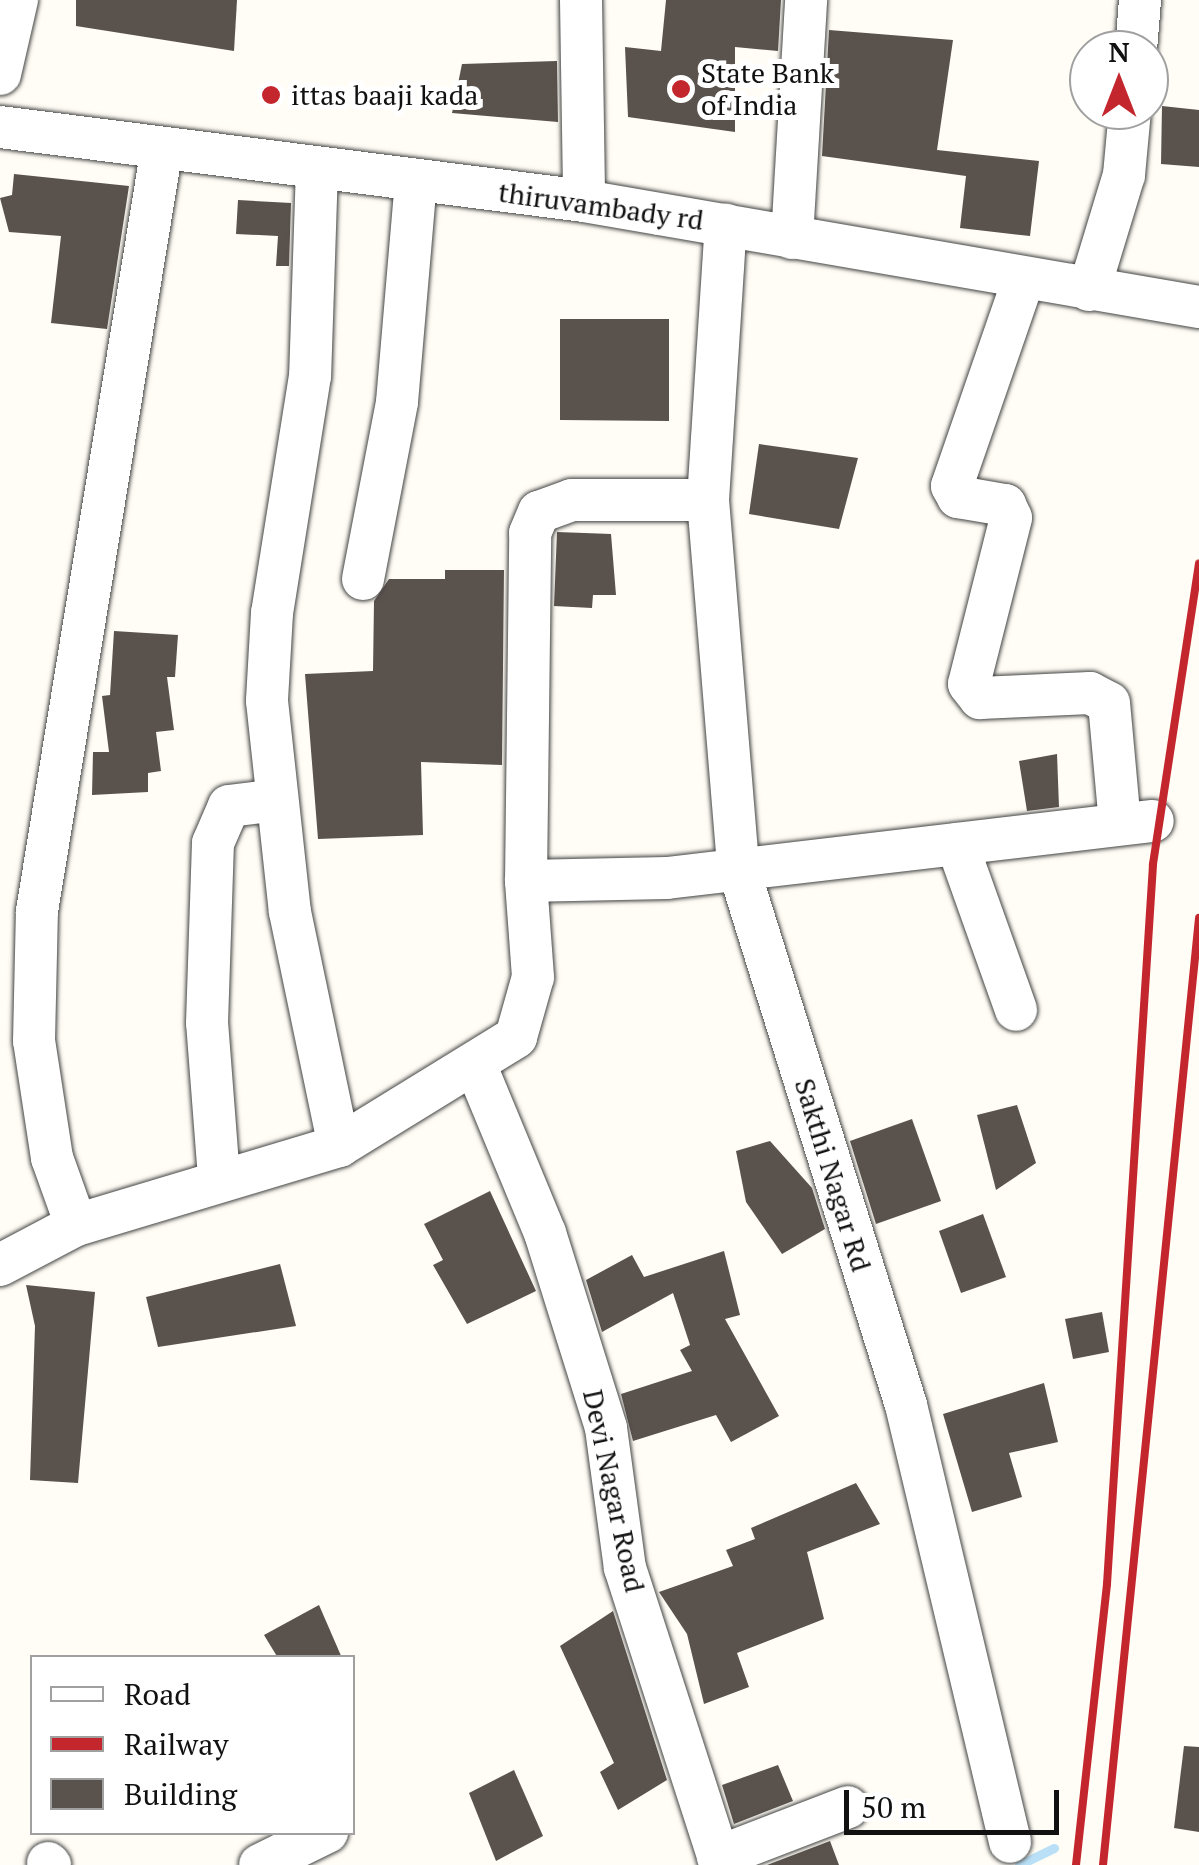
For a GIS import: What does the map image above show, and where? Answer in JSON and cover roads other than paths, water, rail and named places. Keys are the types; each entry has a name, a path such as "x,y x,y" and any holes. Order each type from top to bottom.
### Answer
{"street":[{"path":"0,74 17,0"},
{"path":"581,0 584,201"},
{"path":"792,238 806,0"},
{"path":"1138,30 1140,0"},
{"name":"thiruvambady rd","path":"0,127 584,201 1199,307"},
{"path":"1089,290 1124,175 1128,130"},
{"path":"76,1226 52,1158 34,1040 37,911 162,148"},
{"path":"317,168 310,376 272,613 277,800 290,912 339,1146"},
{"path":"362,579 396,402 416,180"},
{"name":"Sakthi Nagar Rd","path":"726,225 708,500 738,867 906,1404 1010,1842"},
{"path":"526,880 738,867 1136,822 1109,703 1090,693 980,698 969,684 1011,518 1005,505 958,497 952,486 1024,278"},
{"path":"0,1266 76,1226 219,1178 339,1146 516,1037 526,1018 530,533 539,512 572,500 708,500"},
{"path":"219,1178 206,1024 213,843 229,806 277,800"},
{"path":"958,844 1016,1010"},
{"name":"Devi Nagar Road","path":"475,1064 545,1233 606,1428 625,1568 719,1861"},
{"path":"719,1861 848,1807"},
{"path":"260,1865 321,1835"}],"waterway":[{"path":"1019,1865 1054,1848"}],"railway":[{"path":"1076,1865 1107,1584 1153,864 1199,564"},
{"path":"1103,1865 1199,918"}],"place":[{"name":"State Bank of India","path":"681,89"},
{"name":"ittas baaji kada","path":"271,95"}]}
